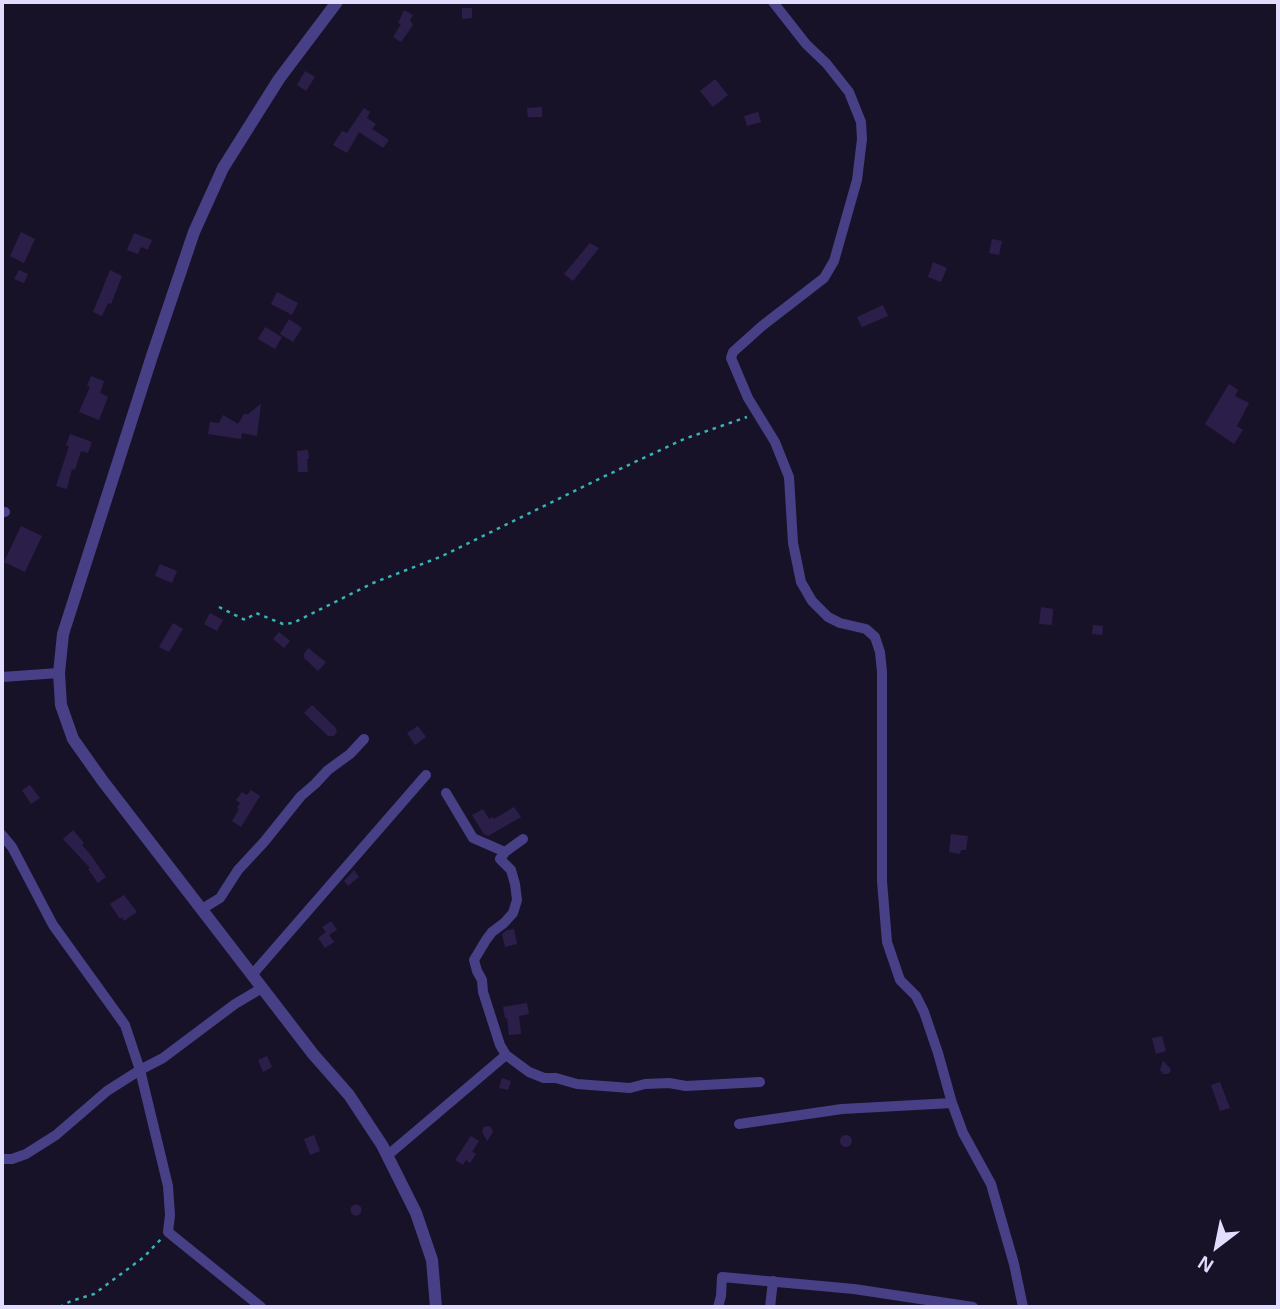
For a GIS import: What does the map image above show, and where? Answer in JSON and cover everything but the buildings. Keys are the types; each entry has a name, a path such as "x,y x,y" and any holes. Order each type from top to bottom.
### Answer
{"street":[{"path":"337,2 279,79 223,168 194,232 63,634 59,673 61,705 73,739 102,780 313,1054 349,1095 387,1155 416,1213 432,1260 436,1307"},
{"path":"773,2 849,92 861,122 862,139 857,180 834,261 824,278 762,326 732,354 732,361 757,414 775,442 789,477 793,543 801,582 812,601 828,617 840,623 866,629 876,637 882,672 881,881 887,942 900,980 916,996 924,1012 951,1103 991,1184 1024,1307"},
{"path":"2,677 59,673"},
{"path":"202,909 220,898 238,870 301,796 365,739"},
{"path":"252,975 426,775"},
{"path":"446,793 473,838 505,852"},
{"path":"2,835 12,847 53,925 125,1025 140,1070 168,1186 168,1232 261,1307"},
{"path":"523,839 500,859 511,870 515,884 517,900 513,913 486,940 474,960 500,1045 506,1055 528,1072 577,1084 630,1088 645,1084 668,1083 686,1086 760,1082"},
{"path":"2,1159 26,1154 56,1135 107,1091 163,1058 235,1004 262,988"},
{"path":"387,1155 506,1055"},
{"path":"739,1124 842,1109 951,1103"},
{"path":"718,1307 722,1296 722,1277 878,1292 973,1307"},
{"path":"771,1307 774,1281"}],"path":[{"path":"219,607 245,620 256,613 283,624 293,623 373,583 440,557 684,439 757,414"},
{"path":"60,1307 94,1294 144,1257 168,1232"}]}
